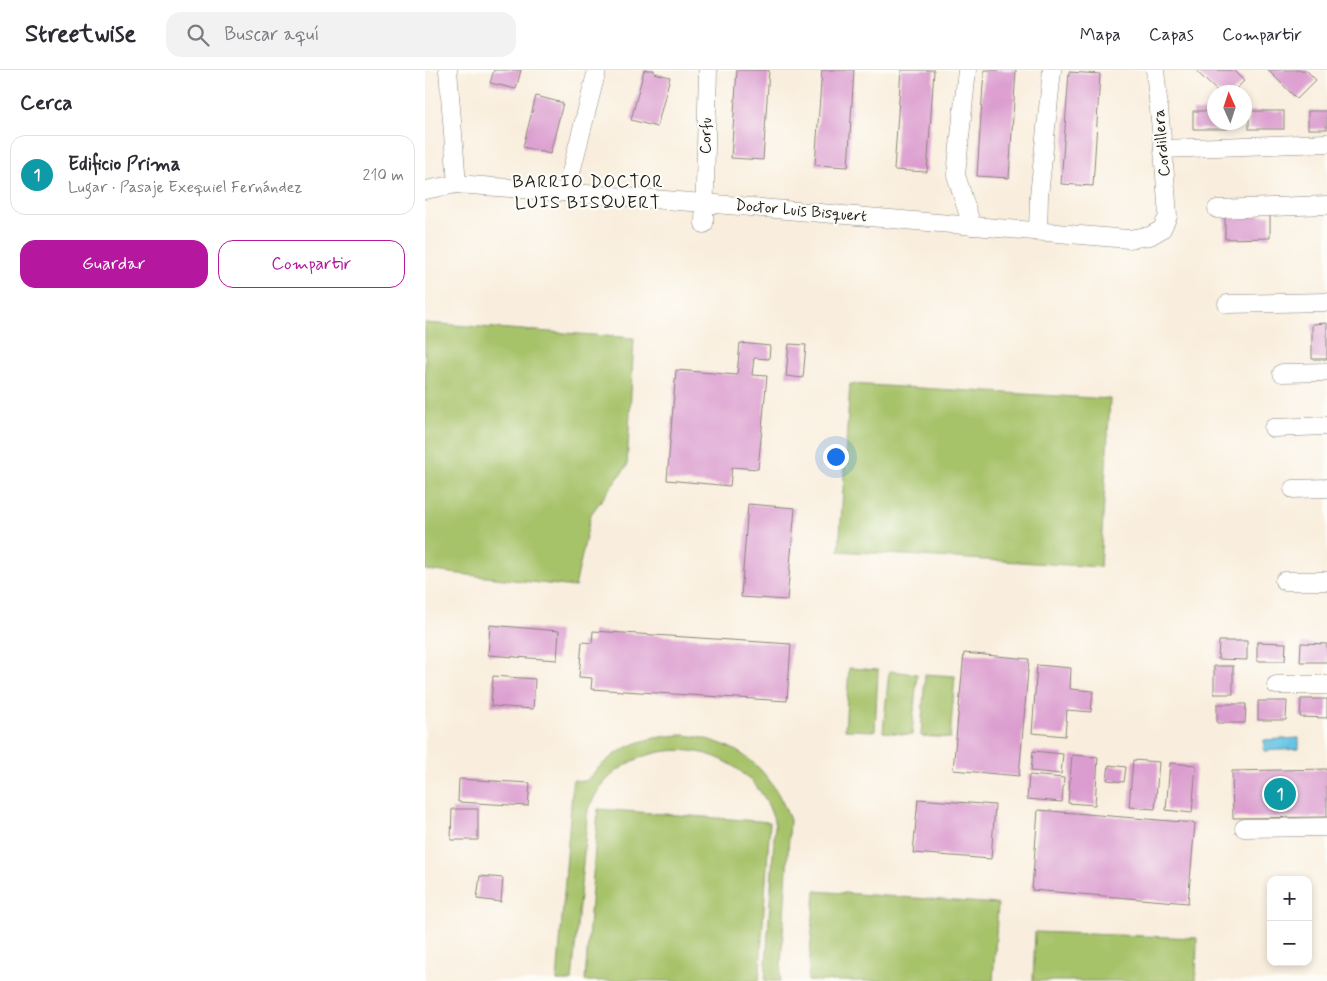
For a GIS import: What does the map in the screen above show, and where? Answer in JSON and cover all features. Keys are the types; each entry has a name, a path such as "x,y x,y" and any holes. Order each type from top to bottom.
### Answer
{"street":[{"path":"448,70 457,184"},
{"path":"566,192 597,70"},
{"name":"Corfu","path":"704,224 707,70"},
{"path":"967,70 956,175 971,226"},
{"path":"1038,232 1039,196 1052,70"},
{"name":"Cordillera","path":"1155,70 1168,216"},
{"path":"1163,149 1327,143"},
{"name":"Doctor Luis Bisquert","path":"425,190 457,184 1128,239 1150,236 1161,229 1168,216"},
{"path":"1217,210 1327,204"},
{"path":"1227,304 1327,302"},
{"path":"1282,373 1327,372"},
{"path":"1273,428 1327,426"},
{"path":"1293,490 1327,488"},
{"path":"1284,581 1327,580"},
{"path":"1277,685 1327,685"},
{"path":"1243,828 1327,827"}],"green space":[{"path":"425,323 634,338 627,466 591,514 575,587 425,570"},
{"path":"850,384 1110,399 1100,567 839,551"},
{"path":"849,668 878,670 875,731 845,730"},
{"path":"889,671 917,674 912,735 883,732"},
{"path":"925,674 955,676 950,738 921,736"},
{"path":"685,735 722,744 737,751 751,761 763,772 773,786 790,820 780,981 765,981 775,823 769,807 757,787 737,769 719,758 699,752 678,750 638,759 620,769 604,783 588,809 572,981 557,981 573,780 586,781 618,752 642,741"},
{"path":"598,809 770,822 759,981 585,981"},
{"path":"815,891 998,904 993,981 808,981"},
{"path":"1035,932 1197,938 1196,981 1033,981"}],"water":[{"path":"1299,738 1299,749 1264,751 1264,740"}],"building":[{"path":"494,70 521,70 516,89 490,83"},
{"path":"644,70 654,70 654,73 670,77 657,127 631,120"},
{"path":"737,70 769,70 763,160 731,158"},
{"path":"822,70 854,70 848,167 815,165"},
{"path":"901,70 934,70 927,172 894,170"},
{"path":"984,70 1016,70 1009,178 977,176"},
{"path":"1195,70 1233,70 1244,81 1240,85 1211,85"},
{"path":"1268,70 1306,70 1316,80 1297,99"},
{"path":"1069,72 1100,74 1093,186 1061,184"},
{"path":"536,96 563,103 550,154 523,147"},
{"path":"1193,111 1207,111 1207,129 1193,129"},
{"path":"1252,111 1284,111 1284,129 1252,129"},
{"path":"1308,111 1327,111 1327,129 1308,129"},
{"path":"1270,215 1270,238 1225,239 1225,216"},
{"path":"1327,323 1327,359 1312,359 1312,324"},
{"path":"740,343 770,346 769,359 754,358 752,375 767,376 758,469 732,467 730,486 667,480 676,370 737,375"},
{"path":"789,344 806,345 803,378 786,376"},
{"path":"748,504 795,508 787,600 741,597"},
{"path":"490,625 559,631 557,660 488,655"},
{"path":"593,631 791,644 787,701 591,689 592,678 579,677 582,642 592,643"},
{"path":"1219,641 1247,641 1247,660 1218,659"},
{"path":"1257,642 1286,643 1285,661 1257,661"},
{"path":"1301,643 1327,644 1327,662 1300,662"},
{"path":"964,653 1029,659 1019,776 953,770"},
{"path":"1037,665 1071,668 1070,689 1093,691 1091,712 1067,710 1065,736 1032,733"},
{"path":"1214,666 1233,666 1233,694 1214,694"},
{"path":"493,676 535,679 533,709 491,706"},
{"path":"1301,699 1327,699 1327,718 1300,717"},
{"path":"1258,701 1287,701 1286,720 1258,720"},
{"path":"1217,704 1246,704 1245,723 1217,723"},
{"path":"1033,751 1063,754 1061,774 1031,771"},
{"path":"1072,755 1098,757 1095,805 1068,803"},
{"path":"1133,760 1159,762 1155,809 1129,807"},
{"path":"1170,763 1196,765 1192,813 1166,810"},
{"path":"1109,765 1126,767 1124,782 1107,780"},
{"path":"1327,769 1327,817 1233,818 1232,771"},
{"path":"1029,775 1064,778 1062,802 1027,799"},
{"path":"459,779 530,783 528,806 458,802"},
{"path":"918,799 995,805 991,859 913,853"},
{"path":"452,809 478,809 478,840 451,840"},
{"path":"1038,810 1195,823 1188,903 1032,890"},
{"path":"480,876 503,878 501,902 477,899"}],"place":[{"name":"Edificio Prima","path":"1280,794"}],"district":[{"name":"BARRIO DOCTOR LUIS BISQUERT","path":"588,192"}]}
